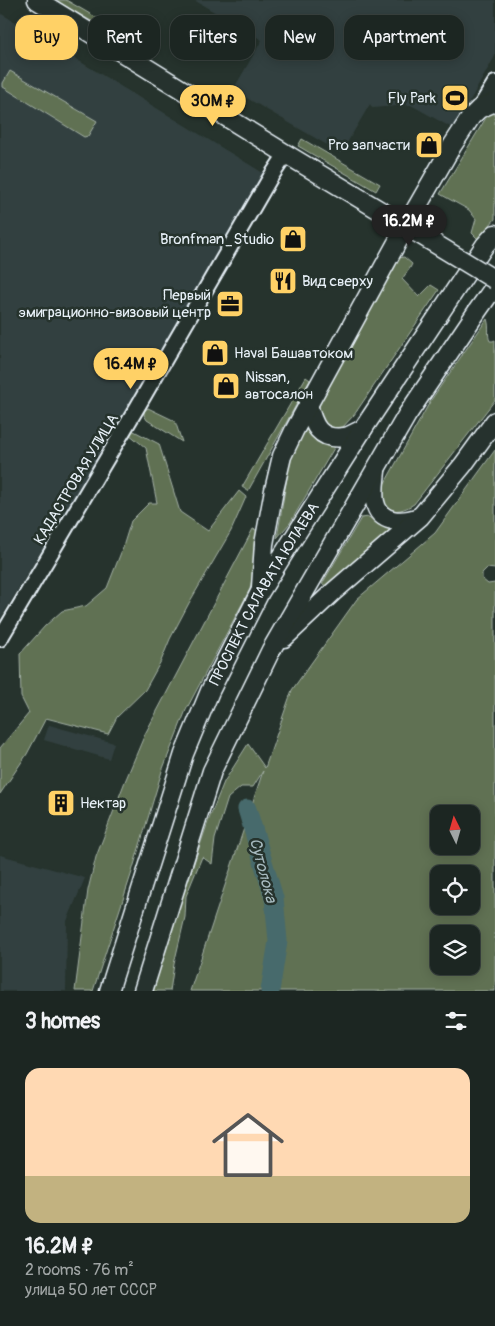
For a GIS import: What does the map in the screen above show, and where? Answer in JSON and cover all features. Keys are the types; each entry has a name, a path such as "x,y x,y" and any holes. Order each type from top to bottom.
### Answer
{"main road":[{"path":"38,0 286,154 495,280"},
{"path":"260,592 264,544 282,456 308,404 406,226 458,137 471,117 487,106"},
{"name":"ПРОСПЕКТ САЛАВАТА ЮЛАЕВА","path":"109,991 184,754 210,691 260,592 363,429 485,245 495,234"},
{"path":"143,991 212,771 271,650 407,415 495,286"},
{"path":"308,404 312,419 322,434 333,437 346,437 363,429"},
{"path":"271,650 333,592 420,517 463,465 495,421"},
{"path":"376,466 374,494 377,510 381,515 398,522 420,517"}],"street":[{"path":"487,106 495,83"},
{"name":"КАДАСТРОВАЯ УЛИЦА","path":"0,639 270,178 286,154"}],"shaded area":[{"path":"194,0 495,0 495,56 454,129 411,105 372,108 370,104 341,153 233,90 250,60 255,60 255,52 262,40 255,36 255,15 220,15"},
{"path":"0,13 15,22 15,60 77,60 268,176 0,619"},
{"path":"49,725 114,743 109,759 44,740"},
{"path":"0,855 85,878 67,921 66,991 0,991"}],"green space":[{"path":"55,0 66,0 92,15 88,15 88,19"},
{"path":"10,71 97,121 88,136 84,137 3,87 3,83"},
{"path":"495,108 495,219 478,239 472,233 476,219 469,210 440,194 487,116"},
{"path":"302,139 380,184 376,191 298,146"},
{"path":"404,257 412,264 402,279 419,297 431,285 439,290 354,415 341,429 327,428 317,421 313,403 398,258"},
{"path":"487,319 489,339 490,341 495,340 495,400 414,504 400,510 385,508 381,490 431,400"},
{"path":"306,377 310,380 248,491 242,487"},
{"path":"148,408 175,421 182,442 147,420 144,411"},
{"path":"307,426 337,443 290,523 277,538 289,465 293,451"},
{"path":"130,429 159,444 180,512 208,531 239,491 246,497 231,531 189,603 145,690 117,717 108,734 46,718 27,754 0,794 0,748 29,713 21,697 20,654 45,626 62,611 86,606 107,588 131,521 149,503 157,503 146,448 129,434"},
{"path":"495,450 495,569 487,568 482,573 482,579 488,584 495,583 495,991 190,991 263,771 253,787 241,787 228,798 215,839 212,864 202,857 186,896 185,917 170,991 153,991 173,924 209,819 224,782 248,744 265,768 292,690 357,599 435,533"},
{"path":"369,517 382,526 389,527 391,533 326,586 322,584 361,518"},
{"path":"253,529 259,531 260,540 250,589 186,710 162,771 131,875 93,991 75,991 88,890 96,857 124,784 145,734"}],"waterway":[{"name":"Сутолока","path":"247,809 274,898 278,941 270,991"}],"place":[{"name":"Fly Park","path":"455,98"},
{"name":"Pro запчасти","path":"429,145"},
{"name":"Bronfman_Studio","path":"293,239"},
{"name":"Вид сверху","path":"283,281"},
{"name":"Первый эмиграционно-визовый центр","path":"230,304"},
{"name":"Haval Башавтоком","path":"215,353"},
{"name":"Nissan, автосалон","path":"226,386"},
{"name":"Нектар","path":"61,803"}]}
